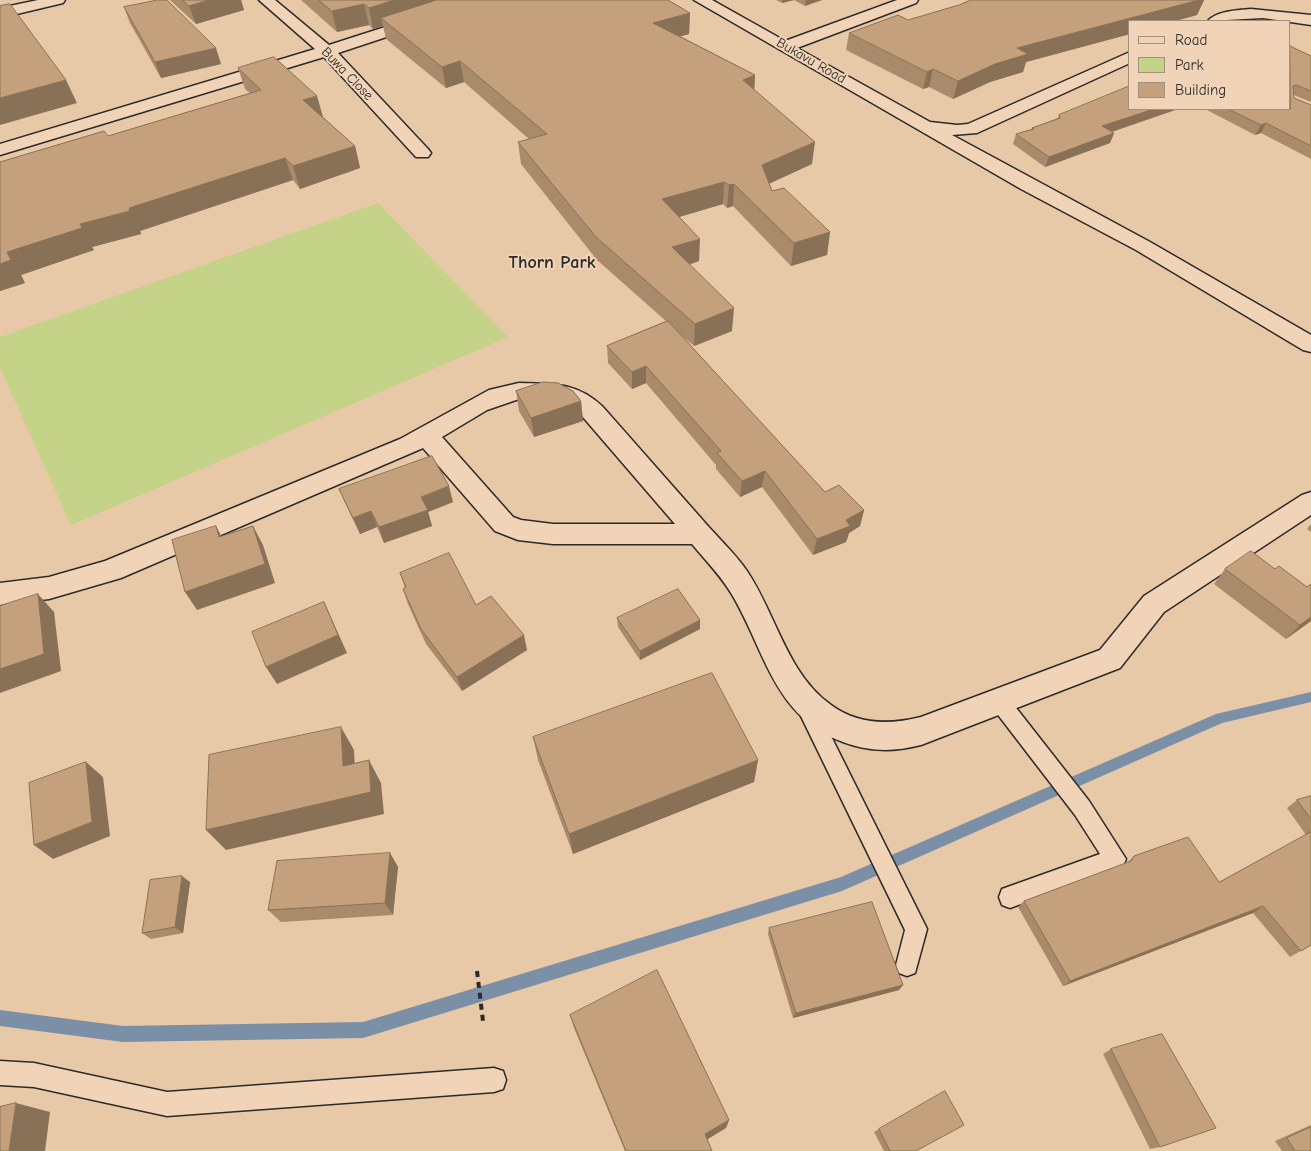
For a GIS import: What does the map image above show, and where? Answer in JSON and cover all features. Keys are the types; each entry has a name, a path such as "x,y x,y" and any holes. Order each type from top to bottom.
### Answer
{"street":[{"name":"Buwa Close","path":"266,0 327,51 422,154"},
{"path":"0,150 327,51 484,0"},
{"name":"Bukavu Road","path":"701,0 786,46 1028,185 1143,246 1311,345"},
{"path":"786,46 911,0"},
{"path":"0,13 50,1"},
{"path":"1219,20 1232,15 1256,12 1311,20"},
{"path":"920,124 941,129 971,129 1128,58"},
{"path":"0,594 49,588 111,570 409,445 497,396 519,391 565,393 584,403 594,412 700,534 748,595 789,680 805,703 842,729 865,735 892,737 921,731 1110,659 1154,604 1311,502"},
{"path":"426,436 504,524 518,530 553,534 700,534"}],"lane":[{"path":"1000,701 1082,808 1115,859 1010,896"},
{"path":"805,703 916,929 906,965"},
{"path":"0,1073 34,1075 167,1104 494,1080"}],"path":[{"path":"477,971 483,1021"}],"green space":[{"path":"378,203 508,337 71,525 0,368 0,337"}],"building":[{"path":"167,0 216,48 155,62 124,7"},
{"path":"183,0 209,0 189,6"},
{"path":"319,0 394,0 369,8 364,4 332,11"},
{"path":"437,0 668,0 690,13 653,23 755,75 743,80 815,142 762,165 772,191 784,188 830,232 794,243 734,184 729,185 724,182 662,199 700,239 672,247 734,308 695,324 596,237 518,142 547,134 460,61 442,67 381,18"},
{"path":"971,0 1199,0 1017,48 1028,54 995,64 958,81 933,69 927,72 849,33 898,15 908,20"},
{"path":"10,4 66,80 0,98 0,6"},
{"path":"1291,46 1311,56 1311,91 1296,85 1293,86 1294,98 1311,105 1311,146 1266,123 1261,125 1230,110 1291,110"},
{"path":"274,57 317,96 303,100 355,146 293,166 285,158 129,208 130,211 80,224 82,228 7,252 11,260 0,264 0,162 104,131 108,136 261,90 238,68"},
{"path":"1128,87 1128,110 1151,110 1102,126 1114,133 1049,157 1016,134 1060,118 1059,115"},
{"path":"668,321 825,492 839,485 864,510 846,520 850,526 817,539 765,471 742,481 717,453 721,451 646,366 632,372 607,346"},
{"path":"543,382 558,383 573,391 581,401 531,418 516,391"},
{"path":"432,456 449,486 421,497 428,510 379,527 371,511 353,518 339,489"},
{"path":"216,526 219,537 253,526 265,564 185,592 172,540"},
{"path":"1251,551 1275,569 1279,566 1307,587 1311,584 1311,617 1300,625 1225,569"},
{"path":"449,553 476,605 491,596 524,635 457,677 421,629 403,589 406,587 400,573"},
{"path":"678,589 700,620 640,651 617,618"},
{"path":"38,594 44,654 0,669 0,606"},
{"path":"324,602 338,635 266,667 252,632"},
{"path":"712,673 758,760 569,834 533,737"},
{"path":"341,727 343,766 369,760 371,792 206,830 209,755"},
{"path":"86,762 92,822 34,845 29,783"},
{"path":"1311,796 1311,819 1297,800"},
{"path":"1311,832 1311,945 1301,951 1263,906 1070,981 1024,901 1131,861 1134,856 1188,837 1219,882"},
{"path":"390,853 385,903 268,910 277,861"},
{"path":"182,876 175,927 142,933 150,880"},
{"path":"872,902 903,985 796,1013 769,928"},
{"path":"657,970 729,1120 705,1134 712,1151 626,1151 570,1015"},
{"path":"1162,1034 1216,1128 1160,1147 1111,1049"},
{"path":"945,1091 964,1125 916,1151 890,1151 879,1129"},
{"path":"16,1103 9,1151 0,1151 0,1107"},
{"path":"1311,1127 1311,1151 1295,1151 1287,1138"}],"waterway":[{"path":"0,1018 123,1034 363,1030 842,884 1220,718 1311,697"}],"district":[{"name":"Thorn Park","path":"552,263"}]}
